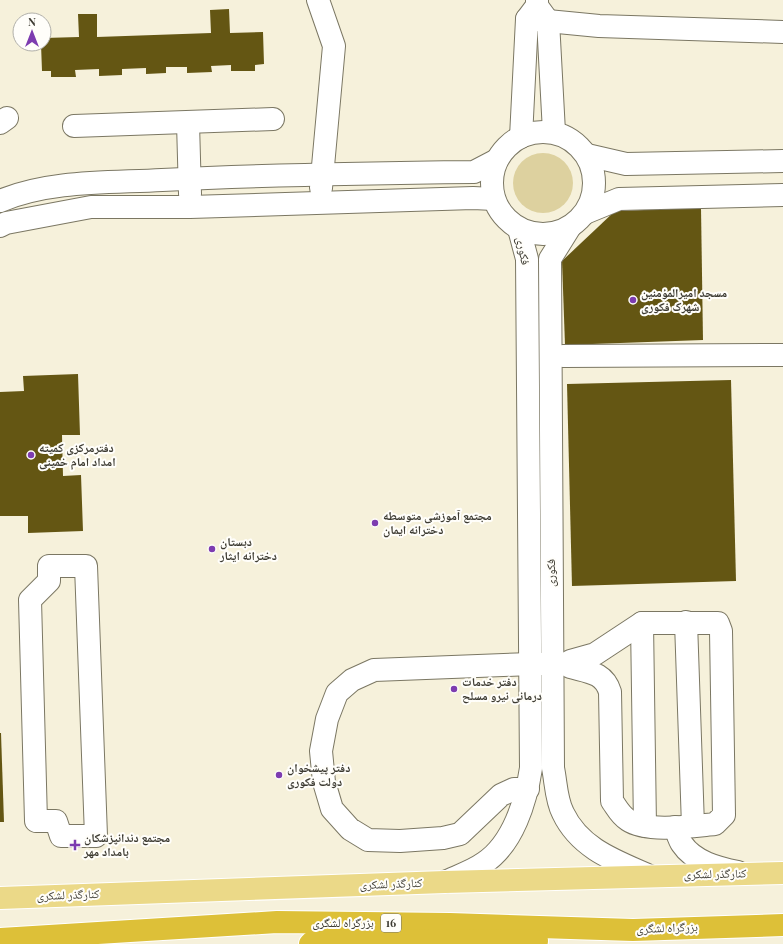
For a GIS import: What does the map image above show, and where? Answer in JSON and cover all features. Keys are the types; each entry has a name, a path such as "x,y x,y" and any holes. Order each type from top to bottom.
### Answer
{"highway":[{"name":"بزرگراه لشگری","path":"0,939 45,938 277,922 450,924 633,930 783,925"},
{"path":"310,944 312,942 392,940 531,941 633,930"},
{"path":"45,938 117,944"}],"main road":[{"name":"کنارگذر لشکری","path":"0,898 445,882 783,872"}],"street":[{"path":"318,0 334,46 320,202"},
{"path":"537,11 598,26 783,32"},
{"path":"537,11 554,132"},
{"path":"520,136 537,11"},
{"path":"74,126 273,119"},
{"path":"188,123 190,207"},
{"path":"578,220 594,195 595,181 587,156 578,145 567,137 554,132 531,132 520,136 503,150 497,160 492,179 494,199 500,211 508,221 519,229 532,233 545,234 558,232 619,199 783,195"},
{"path":"587,156 626,164 783,161"},
{"path":"0,201 38,189 88,184 322,174 474,172 497,160"},
{"path":"0,226 6,223 91,207 190,207 320,202 473,198 494,199"},
{"name":"فکوری","path":"445,882 485,863 505,842 522,811 528,789 550,664 550,259 578,220"},
{"name":"فکوری","path":"519,229 527,259 550,664 553,768 562,812 579,837 604,856 650,876"},
{"path":"563,356 783,355"},
{"path":"49,566 86,566 96,836 61,836 56,821 36,821 30,600 49,581 49,566"},
{"path":"642,622 645,826"},
{"path":"528,789 514,789 500,796 460,834 442,838 400,841 368,840 350,829 332,809 324,782 321,751 327,719 337,693 352,680 374,670 550,664 570,661 595,654 642,622 718,623 721,631 724,815 715,824 684,826 645,826 629,821 620,813 612,801 610,692 607,683 600,675 570,667 550,664"},
{"path":"686,622 684,826 682,844 696,858 717,868 745,873"}],"shaded area":[{"path":"537,153 549,153 560,158 568,166 573,177 571,195 560,208 549,213 537,213 526,208 518,200 513,189 513,177 518,166 526,158"}],"building":[{"path":"229,9 230,33 263,32 264,64 255,65 255,71 231,71 231,65 211,66 212,72 187,73 187,67 166,67 166,73 146,74 146,68 122,69 122,75 99,76 99,69 75,70 76,77 51,77 51,71 42,71 41,52 52,52 52,38 79,37 78,14 97,14 97,37 211,33 210,10"},
{"name":"مسجد امیرالمؤمنین شهرک فکوری","path":"701,208 703,340 565,345 562,261 615,211"},
{"name":"دفترمرکزی کمیته امداد امام خمینی","path":"78,374 80,435 62,435 63,476 81,475 83,531 28,533 28,516 0,516 0,392 24,391 23,376"},
{"path":"731,380 736,581 572,586 567,384"},
{"path":"1,733 4,822 0,822"}],"place":[{"name":"مسجد امیرالمؤمنین شهرک فکوری","path":"633,300"},
{"name":"دفترمرکزی کمیته امداد امام خمینی","path":"31,455"},
{"name":"مجتمع آموزشی متوسطه دخترانه ایمان","path":"375,523"},
{"name":"دبستان دخترانه ایثار","path":"212,549"},
{"name":"دفتر خدمات درمانی نیرو مسلح","path":"454,689"},
{"name":"دفتر پیشخوان دولت فکوری","path":"279,775"},
{"name":"مجتمع دندانپزشکان بامداد مهر","path":"75,845"}]}
